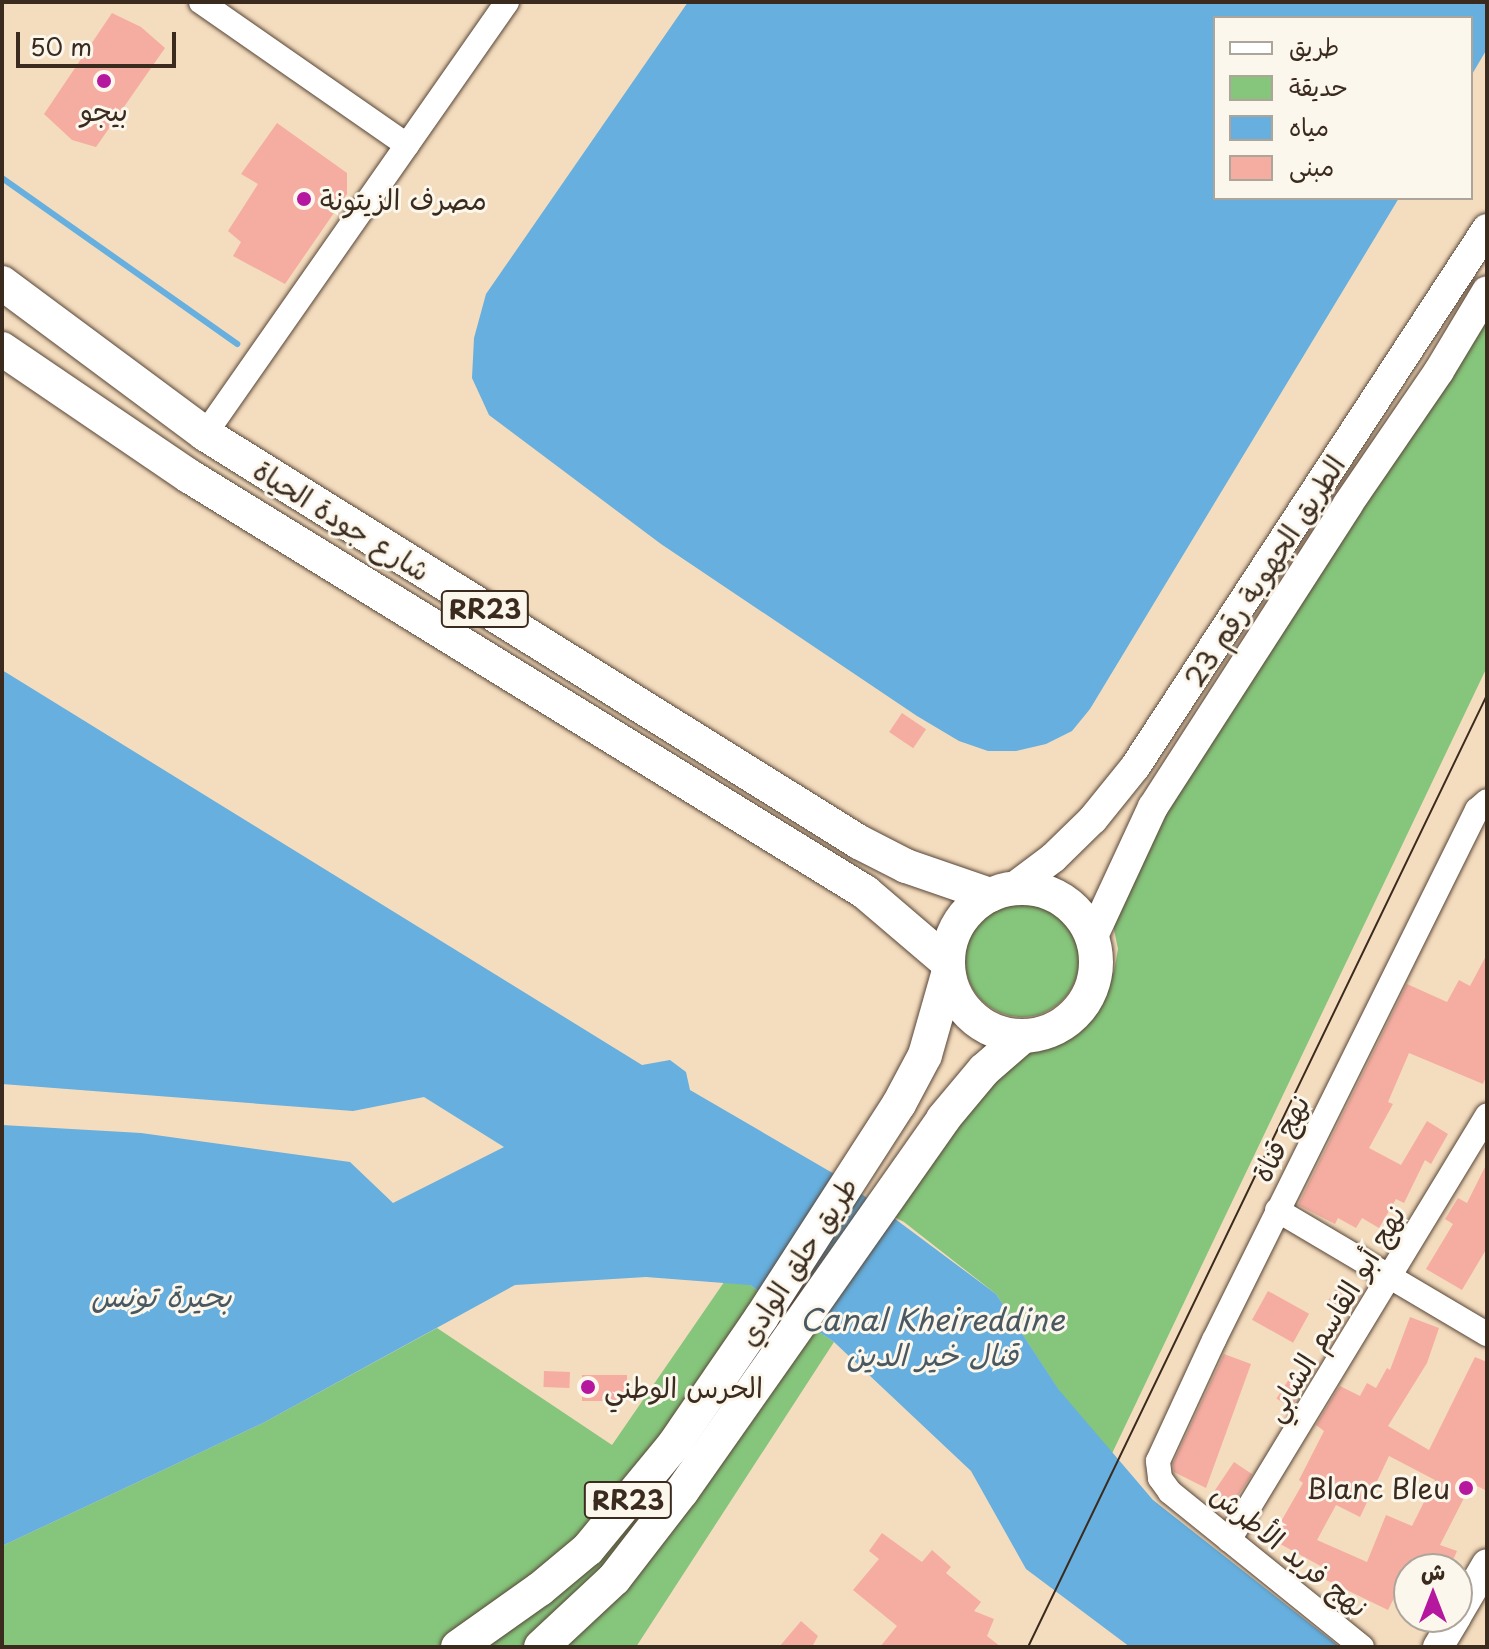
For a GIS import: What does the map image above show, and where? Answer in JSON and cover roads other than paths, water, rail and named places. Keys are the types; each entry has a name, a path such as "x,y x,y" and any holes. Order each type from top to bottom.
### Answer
{"highway":[{"name":"شارع جودة الحياة","path":"2,283 205,434 859,842 946,882 1002,891"},
{"name":"شارع جودة الحياة","path":"2,349 189,476 865,892 948,968"},
{"name":"RR23","path":"1002,891 1038,889 1062,898 1080,915 1093,936"},
{"name":"الطريق الجهوية رقم 23","path":"948,968 950,941 959,922 973,906 1002,891"},
{"name":"الطريق الجهوية رقم 23","path":"1022,1037 1046,1033 1067,1022 1084,1005 1094,984 1098,960 1093,936"},
{"name":"RR23","path":"948,968 957,999 973,1019 996,1033 1022,1037"},
{"name":"طريق حلق الوادي","path":"458,1647 540,1589 588,1549 673,1446 761,1318 862,1161 925,1055 948,968"},
{"name":"طريق حلق الوادي","path":"541,1647 614,1579 682,1491 897,1181 966,1089 1022,1037"}],"main road":[{"name":"الطريق الجهوية رقم 23","path":"1002,891 1053,858 1093,819 1135,767 1487,229"},
{"name":"الطريق الجهوية رقم 23","path":"1093,936 1153,807 1348,504 1439,371 1487,291"},
{"path":"1473,1587 1487,1564"}],"street":[{"path":"201,2 407,145"},
{"path":"205,434 507,2"},
{"name":"نهج قناة","path":"1180,1500 1162,1483 1158,1461 1277,1210 1484,802"},
{"name":"نهج أبو القاسم الشابي","path":"1229,1540 1392,1277 1487,1115"},
{"path":"1277,1210 1487,1334"},
{"name":"نهج فريد الأطرش","path":"1180,1500 1362,1647"}],"water":[{"path":"688,2 1487,2 1487,49 1473,73 1473,16 1213,16 1213,200 1398,200 1090,709 1072,731 1046,744 1016,751 988,751 959,741 661,544 489,415 472,378 474,338 486,294"},
{"name":"بحيرة تونس","path":"2,670 642,1065 670,1060 686,1072 690,1090 836,1175 996,1294 1059,1390 1153,1500 1340,1647 1130,1647 1026,1569 971,1471 834,1342 750,1285 646,1277 515,1285 263,1423 2,1546 2,1125 141,1133 350,1162 393,1203 504,1147 424,1097 353,1111 2,1084"}],"waterway":[{"path":"2,178 237,344"}],"tram line":[{"path":"1028,1647 1487,695"}],"place":[{"name":"بيجو","path":"104,81"},
{"name":"مصرف الزيتونة","path":"304,199"},
{"name":"الحرس الوطني","path":"588,1387"},
{"name":"Blanc Bleu","path":"1466,1488"}],"water label":[{"name":"Canal Kheireddine قنال خير الدين","path":"932,1336"}]}
